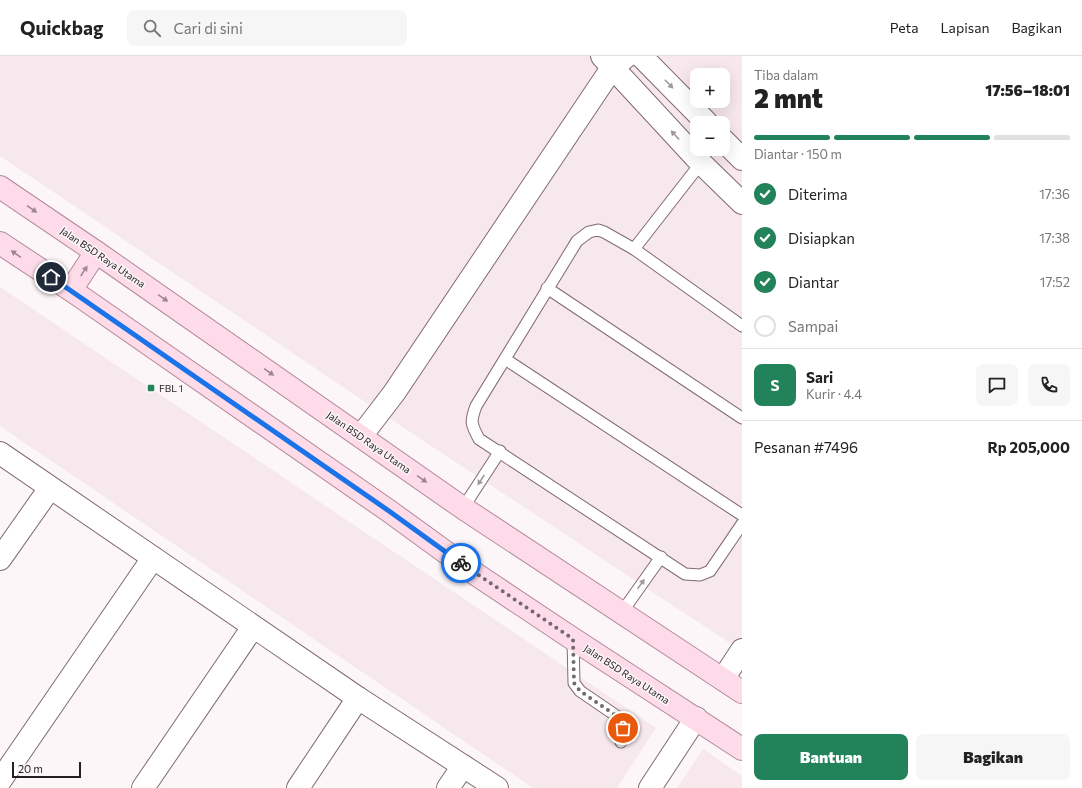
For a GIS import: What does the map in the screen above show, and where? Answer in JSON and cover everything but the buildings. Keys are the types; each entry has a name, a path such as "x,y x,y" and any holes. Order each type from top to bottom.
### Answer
{"main road":[{"name":"Jalan BSD Raya Utama","path":"0,187 96,252 463,508 742,692"},
{"name":"Jalan BSD Raya Utama","path":"0,243 71,290 389,511 477,575 742,749"},
{"path":"71,290 96,252"}],"street":[{"path":"641,56 700,116"},
{"path":"361,436 399,386 614,60 701,163 742,203"},
{"path":"730,147 742,159"},
{"path":"0,453 358,698 497,788"},
{"path":"0,559 50,488"},
{"path":"0,781 153,558"},
{"path":"143,788 253,627"},
{"path":"723,679 742,650"},
{"path":"298,788 358,698"},
{"path":"650,788 696,718"},
{"path":"448,788 463,766"}],"lane":[{"path":"634,248 701,163"},
{"path":"742,326 634,248 604,232 598,230 589,232 577,241 476,406 471,420 479,439 500,451 685,574 700,575 710,571 742,524"},
{"path":"548,288 742,418"},
{"path":"505,359 742,515"},
{"path":"463,508 500,451"},
{"path":"622,612 661,557"},
{"path":"573,639 574,683 580,691 618,717 623,728 621,742"}],"shaded area":[{"path":"0,56 742,56 742,651 404,428 0,156"},
{"path":"0,287 656,728 617,788 533,788 0,426"},
{"path":"703,749 742,776 742,788 677,788"}],"way so far":[{"path":"461,563 573,639 574,683 580,691 618,717 623,728"}],"place":[{"name":"FBL 1","path":"151,388"}],"route":[{"path":"51,277 389,511 461,563"}]}
